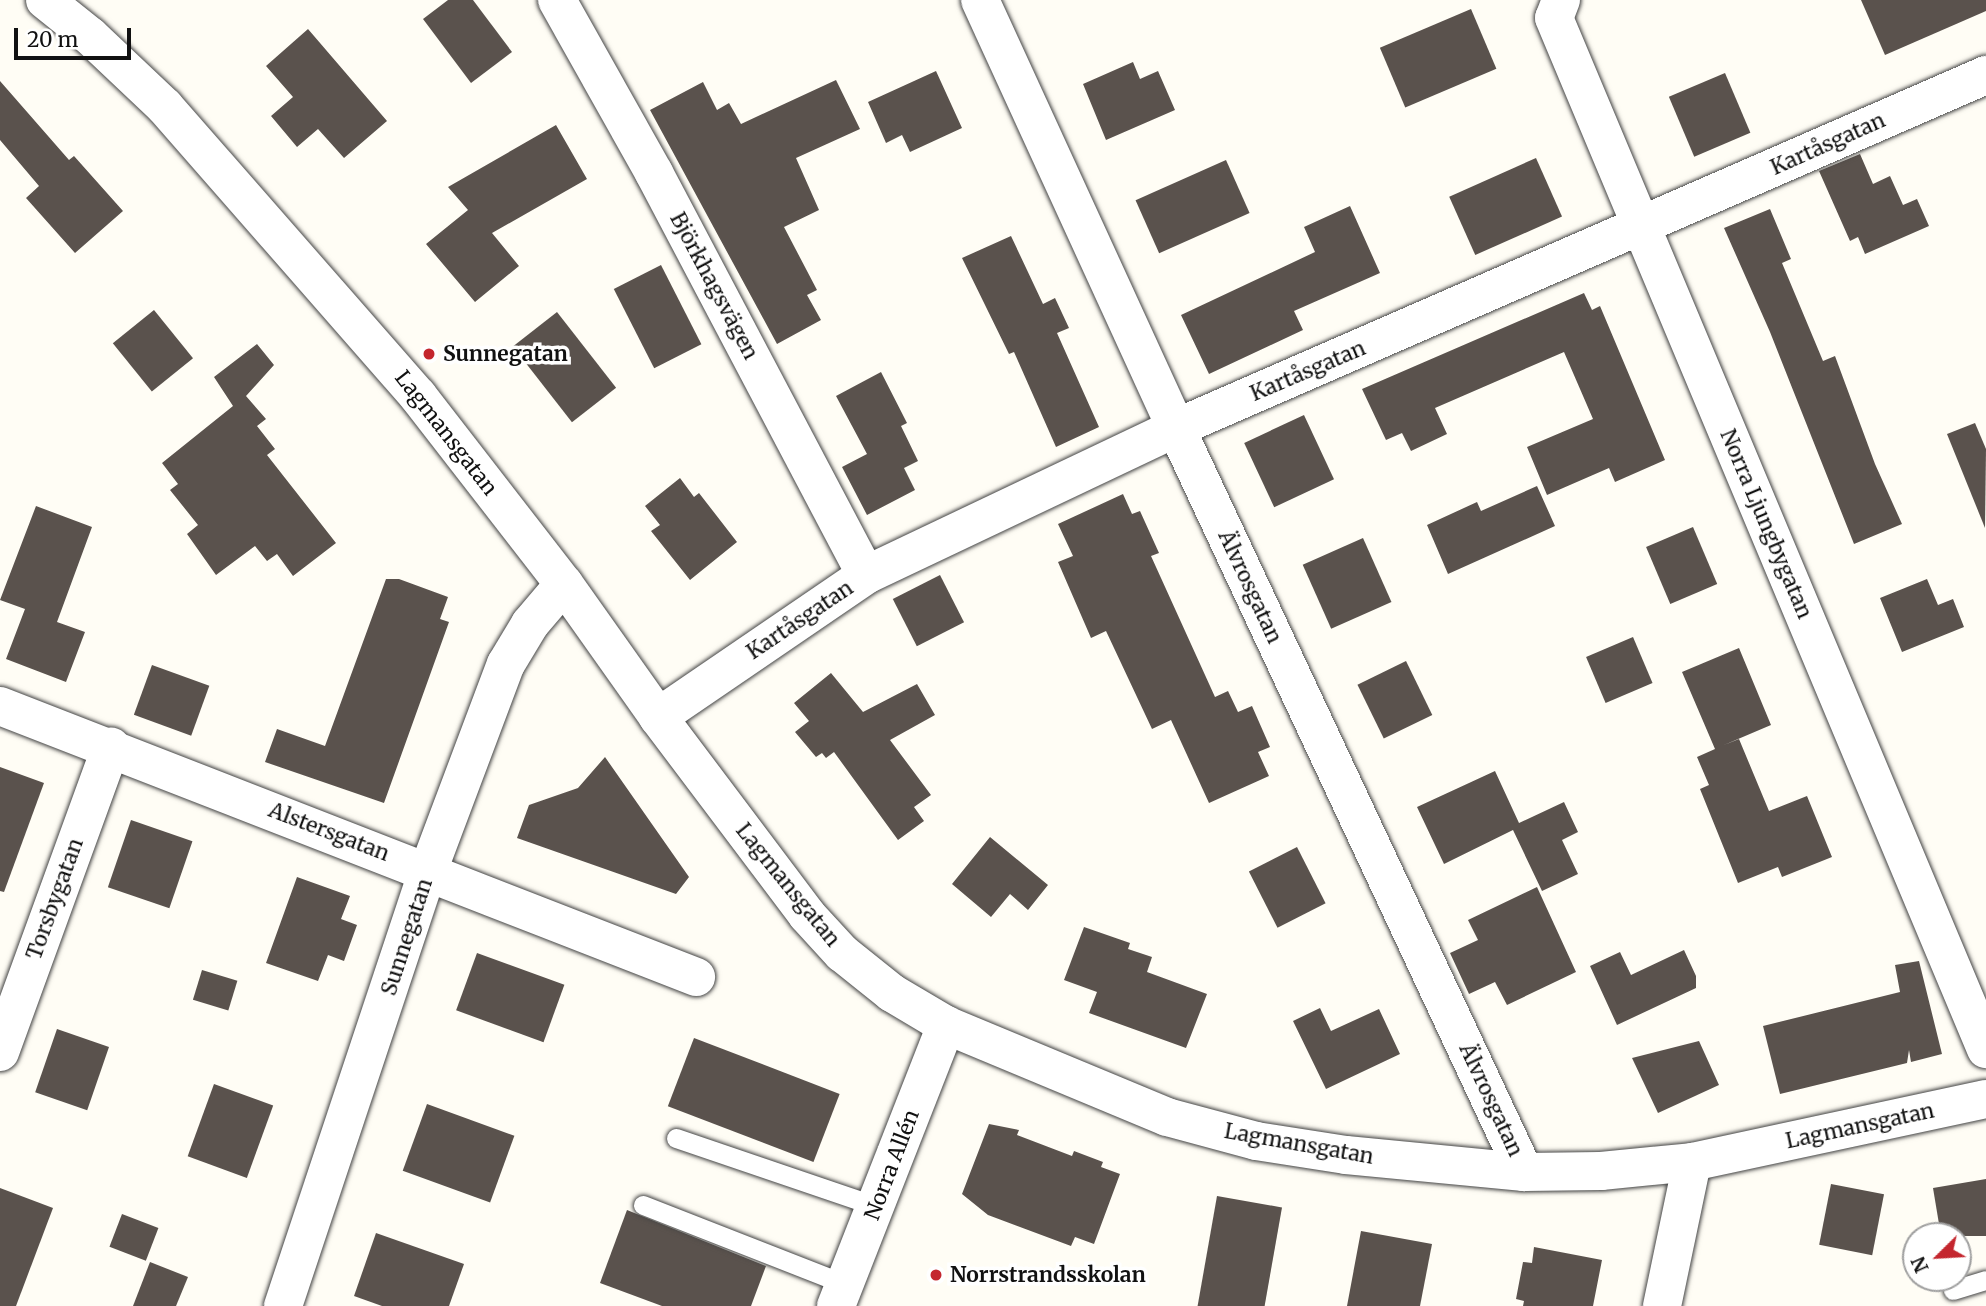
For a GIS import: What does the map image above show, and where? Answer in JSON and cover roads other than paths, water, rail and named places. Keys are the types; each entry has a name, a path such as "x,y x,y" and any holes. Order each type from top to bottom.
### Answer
{"street":[{"name":"Lagmansgatan","path":"45,0 90,36 164,107 286,242 418,396 564,584 658,717 807,915 842,953 892,993 946,1025 1167,1117 1256,1141 1346,1155 1524,1172 1601,1171 1692,1162 1986,1099"},
{"name":"Björkhagsvägen","path":"556,0 654,173 866,575"},
{"name":"Älvrosgatan","path":"980,0 1176,428 1524,1172"},
{"name":"Norra Ljungbygatan","path":"1561,0 1554,18 1986,1049"},
{"name":"Kartåsgatan","path":"658,717 866,575 1176,428 1986,75"},
{"name":"Sunnegatan","path":"283,1306 428,871 506,664 530,624 564,584"},
{"name":"Alstersgatan","path":"0,706 696,977"},
{"name":"Torsbygatan","path":"0,1052 111,747"},
{"name":"Norra Allén","path":"841,1295 946,1025"},
{"path":"1662,1306 1692,1162"}],"lane":[{"path":"676,1138 876,1206"},
{"path":"643,1205 841,1295"}],"place":[{"name":"Sunnegatan","path":"429,354"},
{"name":"Norrstrandsskolan","path":"936,1275"}]}
